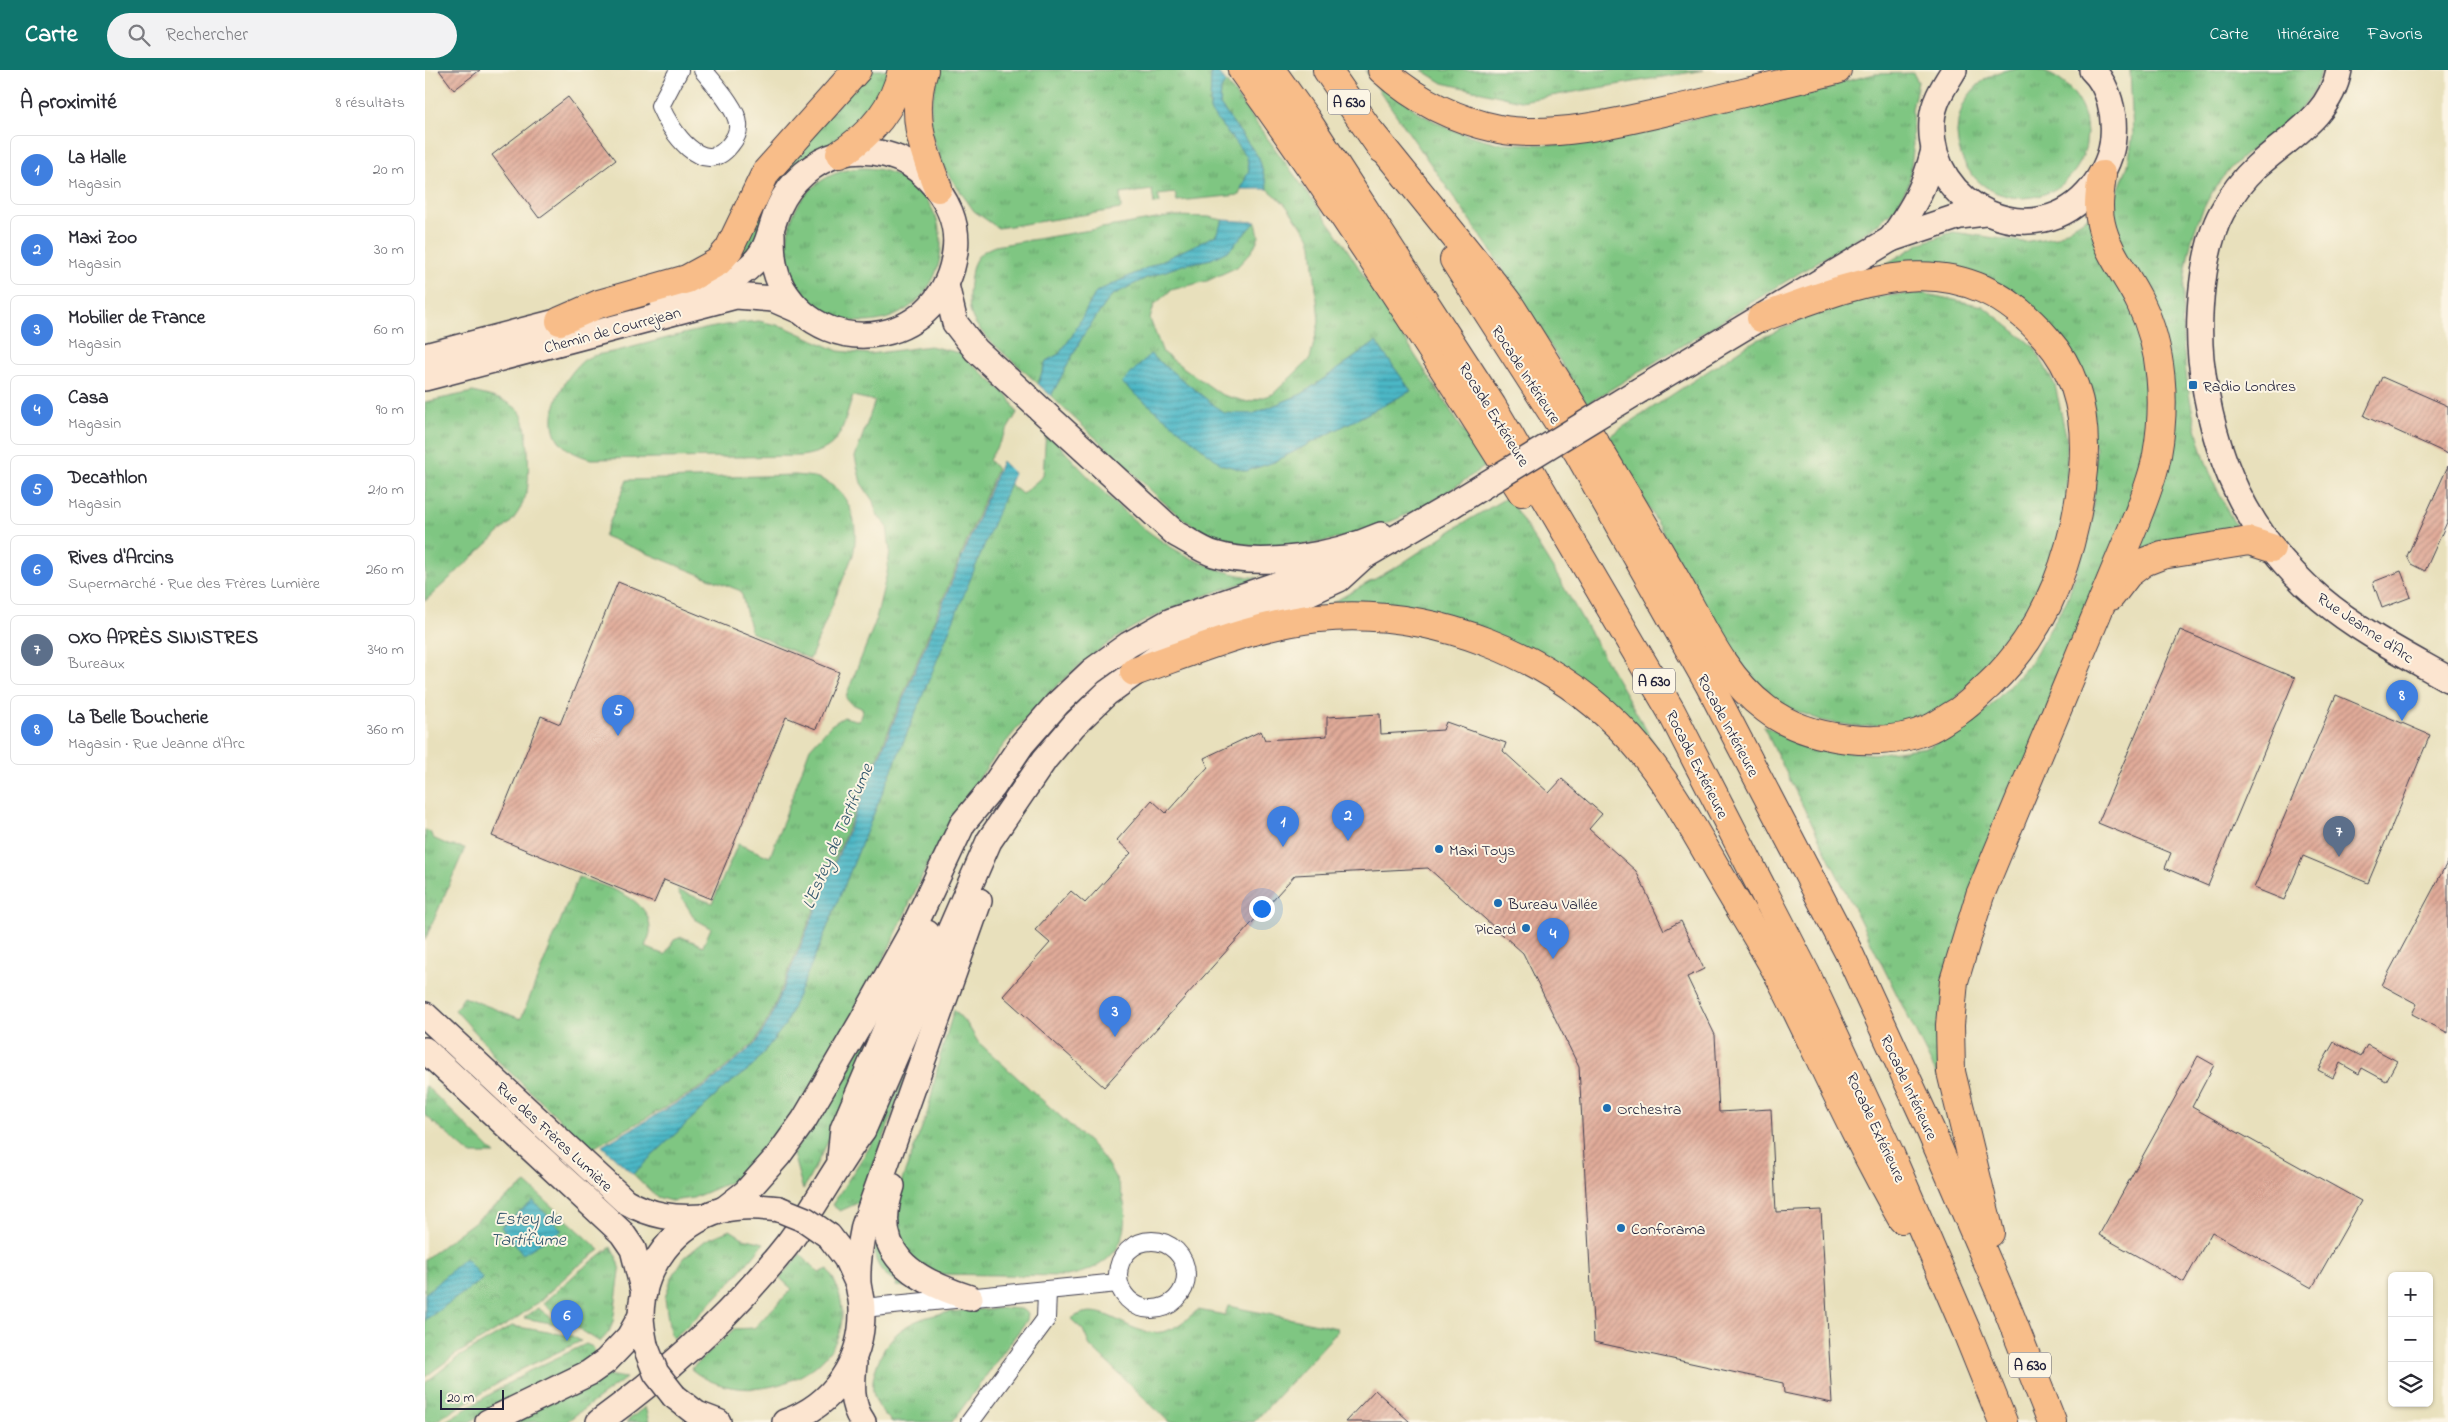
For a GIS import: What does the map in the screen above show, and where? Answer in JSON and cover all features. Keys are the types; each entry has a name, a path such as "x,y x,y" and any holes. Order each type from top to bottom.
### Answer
{"highway":[{"path":"561,321 599,304 687,279 718,262 729,249 766,172 857,70"},
{"path":"840,154 862,140 877,125 891,103 902,70"},
{"path":"924,70 919,83 917,108 919,134 938,188"},
{"path":"1243,70 1287,131 1457,390 1560,553 1609,602"},
{"name":"Rocade Extérieure","path":"1271,70 1306,119 1492,406 1609,602 1671,711 1806,974 1890,1154 1966,1330 2003,1422"},
{"name":"Rocade Intérieure","path":"1327,70 1372,134 1579,454 1709,684 1848,951 1929,1127 2007,1308 2052,1422"},
{"path":"1382,70 1426,103 1457,117 1500,129 1551,131 1627,121 1837,70"},
{"path":"1372,134 1508,303 1669,567 1729,673 1747,693 1769,711 1793,724 1837,739 1888,739 1929,729 1965,707 2005,670 2041,618 2065,566 2080,505 2085,444 2078,392 2061,354 2029,318 1999,296 1964,281 1940,276 1906,276 1870,281 1831,292 1761,318"},
{"path":"2007,1308 1951,1072 1950,1026 1954,981 1980,895 2151,479 2157,455 2161,406 2160,367 2153,333 2100,223 2099,202 2102,175"},
{"path":"2095,617 2128,574 2144,562 2190,550 2249,541 2271,548"},
{"path":"1134,672 1255,630 1319,618 1358,617 1425,626 1485,641 1555,677 1595,706 1629,738 1661,778 1690,822 1784,986 1871,1165 1966,1330"}],"main road":[{"path":"1891,239 1915,202 1926,180 1933,150 1932,121 1939,93 1954,70"},
{"path":"1933,150 1944,176 1961,198 1985,213 2011,220 2038,220 2064,212 2086,196 2102,175 2113,149 2114,121 2108,95 2092,70"},
{"path":"2108,95 2112,70"},
{"name":"Rue Jeanne d'Arc","path":"2339,70 2336,82 2323,107 2307,126 2256,167 2237,186 2220,215 2210,244 2203,288 2199,335 2207,404 2223,460 2237,495 2253,523 2271,548 2322,600 2364,629 2448,679"},
{"path":"868,151 894,156 919,169 938,188 948,205 954,224 957,244 954,265 947,285 930,309 906,326 879,335 850,335 831,330 822,327 799,310 782,288 773,262 772,234 779,207 794,184 815,165 840,154 868,151"},
{"path":"599,1422 681,1356 746,1292 787,1245 819,1198 840,1161 863,1130 989,841 1045,760 1074,725 1107,693 1181,640 1243,615 1295,599 1339,580 1363,557 1891,239 1960,216 1985,213"},
{"name":"Chemin de Courrejean","path":"425,356 561,321 602,315 725,283 735,278 759,258 772,234"},
{"path":"947,285 955,323 976,350 1176,534 1213,554 1243,559 1284,559 1339,549 1363,543 1452,505"},
{"name":"Chemin de Courrejean","path":"425,378 737,296 773,299 799,310"},
{"path":"488,1422 589,1372 606,1361 629,1337 642,1304 651,1271 662,1250 678,1234 745,1193 778,1156 804,1120 911,933 963,823 993,787 1022,744 1057,704 1092,671 1128,645 1171,621 1286,583 1330,565 1363,557"},
{"path":"840,1161 843,1129 972,830 993,787"},
{"path":"863,1422 851,1393 854,1360 861,1334 858,1254 864,1226 925,1050 1018,798"},
{"name":"Rue des Frères Lumière","path":"425,1015 625,1201 643,1211 680,1219 751,1206 779,1209 806,1220 829,1236 847,1258 860,1296"},
{"name":"Rue des Frères Lumière","path":"425,1050 623,1233 633,1249 642,1304 645,1345 656,1373 674,1396 697,1414 718,1422"},
{"path":"925,1050 917,1116 888,1197 884,1215 886,1231 897,1256 907,1268 938,1288 970,1298"},
{"path":"785,1422 801,1416 823,1402 841,1383 854,1360"}],"street":[{"path":"679,70 660,106 664,116 689,149 697,155 705,157 719,155 729,147 737,136 739,125 735,112 703,70"},
{"path":"860,1296 970,1298 1118,1282"},
{"path":"969,1422 1046,1319 1047,1291"}],"green space":[{"path":"2022,68 2047,73 2068,87 2082,108 2087,133 2082,158 2068,179 2047,193 2022,198 1997,193 1976,179 1962,158 1957,133 1962,108 1976,87 1997,73"},
{"path":"870,70 894,70 875,118 777,187 766,204 756,247 747,260 740,250 784,165"},
{"path":"939,70 1211,70 1210,111 1247,157 1249,170 1239,195 1177,201 1175,193 1158,195 1160,203 1154,204 1152,190 1120,194 1121,209 998,228 974,211 945,170 931,133 931,106"},
{"path":"1365,70 1419,113 1451,130 1497,143 1561,145 1643,131 1875,74 1913,73 1918,82 1912,109 1913,150 1909,183 1896,208 1874,227 1587,404 1487,245"},
{"path":"1422,70 1704,70 1521,101 1443,83"},
{"path":"2130,70 2322,70 2315,88 2301,109 2248,152 2228,171 2208,200 2194,232 2186,267 2183,304 2183,342 2193,414 2209,470 2240,534 2129,562 2170,407 2110,231 2115,199 2128,165 2133,134"},
{"path":"1226,82 1334,229 1486,466 1419,509 1394,520 1337,539 1277,547 1247,545 1219,539 1194,526 1170,508 1051,396 1084,334 1111,296 1146,278 1182,265 1211,259 1229,250 1256,222 1259,237 1252,251 1237,267 1207,281 1171,290 1154,305 1150,319 1163,353 1222,395 1248,402 1273,394 1310,359 1319,322 1312,245 1309,236 1284,203 1268,189 1259,158 1220,105 1221,89","holes":["1376,342 1411,391 1274,462 1246,471 1150,354 1224,414 1253,414 1302,394"]},
{"path":"864,168 893,174 907,181 918,191 928,202 935,216 941,245 935,274 928,288 918,299 907,309 893,316 864,322 835,316 821,309 810,299 800,288 793,274 787,245 793,216 800,202 810,191 821,181 835,174"},
{"path":"2091,215 2149,347 2147,465 1943,993 1938,1077 1763,726 1820,749 1873,754 1929,747 1981,716 2029,665 2067,600 2092,527 2096,448 2024,302 1862,278 1921,243 1953,232 2023,242 2056,237"},
{"path":"1174,216 1209,217 1223,220 1216,235 1096,292 1072,336 1059,354 1046,361 1038,384 993,344 973,319 969,298 972,270 978,257 989,248"},
{"path":"1921,293 1983,306 2034,347 2055,385 2067,440 2067,500 2055,553 2030,610 1996,661 1950,703 1914,722 1860,727 1823,721 1781,705 1754,683 1730,649 1608,437 1749,344 1807,317 1867,297"},
{"path":"759,321 785,327 838,351 870,354 930,346 960,353 1009,397 1017,413 989,460 997,469 770,1016 755,1042 705,1085 591,1149 495,1058 486,1044 455,1010 464,997 521,1019 578,877 623,894 634,900 642,908 648,918 650,929 645,947 665,955 674,940 682,937 703,946 711,928 695,919 677,890 712,903 738,844 770,857 810,748 831,725 844,717 859,721 863,709 850,703 846,698 875,623 887,573 890,550 887,526 877,515 873,501 861,483 855,457 875,401 853,396 842,428 832,443 825,449 801,456 591,459 571,451 561,443 554,431 553,415 562,388 572,372 587,358 724,325"},
{"path":"473,392 497,398 514,407 522,416 528,449 527,491 521,507 511,522 425,601 425,402"},
{"path":"1046,431 1115,503 1166,544 1194,560 1225,571 1258,578 1167,610 1132,628 1086,661 1057,686 1006,742 962,804 925,870 879,968 778,1141 772,1141 735,1180 693,1198 671,1201 657,1197 633,1174 726,1086 752,1067 819,947 1009,483 1022,494 1043,476"},
{"path":"795,475 818,478 829,483 838,491 851,509 855,532 853,555 810,659 751,632 741,591 604,536 627,480"},
{"path":"1508,497 1555,572 1685,797 1544,662 1316,612 1398,566 1460,525"},
{"path":"425,830 430,832 433,838 448,845 465,848 425,940"},
{"path":"890,1000 845,1109 803,1190 793,1154"},
{"path":"954,1010 968,1025 978,1042 1093,1146 1108,1165 1118,1184 1124,1205 1125,1224 1120,1242 1109,1257 1091,1269 1066,1276 933,1274 918,1265 897,1235 899,1188 928,1111 940,1056"},
{"path":"913,1059 860,1202 840,1211 832,1205 869,1148"},
{"path":"425,1085 495,1154 470,1154 425,1115"},
{"path":"526,1183 600,1250 574,1269 536,1304 511,1322 455,1355 425,1377 425,1259"},
{"path":"730,1230 743,1238 764,1243 721,1292 674,1338 670,1334 665,1298 671,1279 684,1258 706,1240"},
{"path":"876,1232 922,1288 896,1286 897,1282 883,1272 876,1261 874,1247"},
{"path":"611,1247 616,1256 620,1271 613,1322 609,1332 600,1342 557,1315 543,1303 578,1272"},
{"path":"800,1254 819,1273 828,1269 841,1302 840,1331 827,1355 805,1373 778,1385 747,1389 718,1384 691,1369 734,1329 754,1328 792,1289 780,1278"},
{"path":"1228,1306 1337,1328 1336,1333 1254,1422 1169,1422 1090,1346 1083,1330 1071,1319 1083,1313 1094,1312 1137,1329 1149,1332 1162,1332 1177,1326 1198,1310 1225,1315"},
{"path":"538,1308 561,1325 524,1318"},
{"path":"1021,1309 1028,1313 1027,1320 952,1422 892,1422 886,1416 875,1398 873,1391 874,1376 885,1348 897,1333 912,1323 929,1317 966,1310"},
{"path":"512,1326 572,1336 581,1341 520,1370 434,1422 425,1422 425,1383 457,1358"},
{"path":"586,1344 593,1347 597,1358 469,1422 444,1422 529,1371"},
{"path":"601,1374 626,1378 566,1422 506,1422"},
{"path":"645,1407 649,1422 626,1422"}],"water":[{"path":"1211,70 1216,70 1226,82 1221,89 1220,105 1259,158 1268,189 1241,189 1249,170 1247,157 1210,111"},
{"path":"1223,220 1256,222 1229,250 1211,259 1182,265 1146,278 1111,296 1084,334 1051,396 1038,384 1046,361 1059,354 1072,336 1096,292 1216,235"},
{"path":"1376,342 1411,391 1274,462 1246,471 1221,464 1122,383 1150,354 1224,413 1253,414 1302,394"},
{"path":"1002,461 1014,473 819,947 785,1025 752,1067 726,1086 633,1174 602,1146 706,1086 756,1043 771,1017"},
{"name":"Estey de Tartifume","path":"533,1201 562,1230 523,1254 501,1227"},
{"name":"Estey de Tartifume","path":"465,1258 483,1279 425,1320 425,1294"}],"building":[{"path":"439,70 480,70 454,90"},
{"path":"568,97 616,160 539,218 492,155"},
{"path":"2382,377 2448,406 2448,454 2364,416"},
{"path":"2448,466 2448,520 2425,571 2411,564 2407,556"},
{"path":"2401,571 2411,597 2382,608 2373,582"},
{"path":"618,582 839,672 816,729 786,717 711,899 664,880 654,903 492,836 541,716 560,724"},
{"path":"2180,630 2295,678 2208,886 2165,868 2171,853 2098,823"},
{"path":"2336,695 2430,735 2368,883 2303,856 2284,900 2254,888"},
{"path":"1380,714 1381,734 1443,730 1446,722 1506,743 1503,751 1549,793 1562,779 1602,814 1589,829 1636,871 1664,930 1681,921 1704,969 1687,977 1715,1035 1719,1112 1771,1109 1776,1212 1821,1210 1832,1403 1784,1393 1783,1383 1594,1342 1579,1067 1523,953 1428,868 1295,875 1104,1087 1003,996 1050,943 1035,930 1071,891 1085,903 1131,853 1117,840 1152,800 1166,813 1208,767 1204,758 1261,731 1265,740 1327,736 1327,717"},
{"path":"2448,861 2448,1033 2412,1014 2417,1004 2382,985"},
{"path":"2334,1042 2361,1056 2367,1045 2397,1061 2386,1081 2362,1068 2359,1074 2340,1063 2333,1078 2318,1070"},
{"path":"2198,1056 2214,1065 2192,1107 2361,1201 2312,1288 2212,1232 2184,1282 2099,1235"},
{"path":"1375,1390 1410,1422 1345,1422"}],"place":[{"name":"Radio Londres","path":"2193,385"},
{"name":"La Belle Boucherie","path":"2402,721"},
{"name":"Decathlon","path":"618,736"},
{"name":"Maxi Zoo","path":"1348,841"},
{"name":"La Halle","path":"1283,847"},
{"name":"Maxi Toys","path":"1439,849"},
{"name":"OXO APRÈS SINISTRES","path":"2339,857"},
{"name":"Bureau Vallée","path":"1498,903"},
{"name":"Picard","path":"1526,928"},
{"name":"Casa","path":"1553,959"},
{"name":"Mobilier de France","path":"1115,1037"},
{"name":"Orchestra","path":"1607,1108"},
{"name":"Conforama","path":"1621,1228"},
{"name":"Rives d'Arcins","path":"567,1341"}],"water label":[{"name":"L'Estey de Tartifume","path":"837,836"}]}
